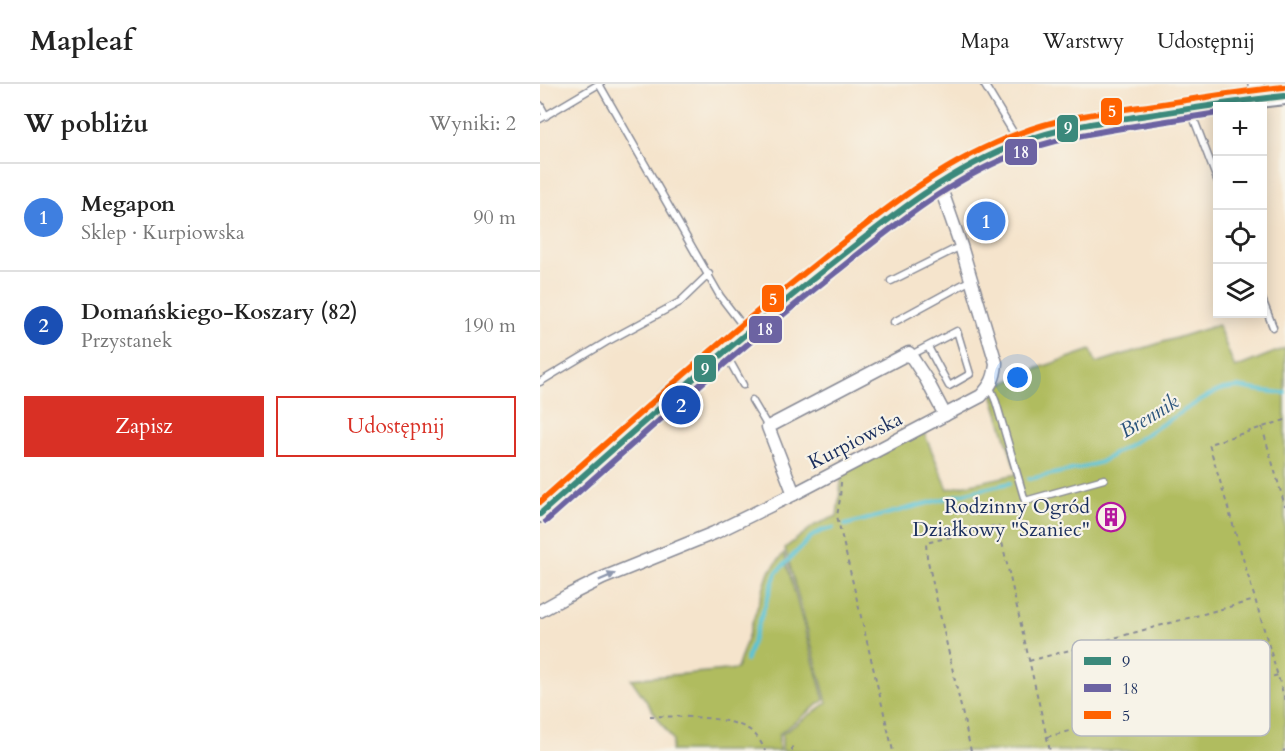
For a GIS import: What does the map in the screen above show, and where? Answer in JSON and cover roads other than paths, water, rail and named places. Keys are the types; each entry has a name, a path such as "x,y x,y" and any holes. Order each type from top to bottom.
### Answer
{"main road":[{"path":"540,514 724,351 824,270 939,183 1019,143 1063,129 1189,109 1257,91 1285,96"}],"street":[{"path":"939,183 961,246 996,363 995,376 990,387"},
{"path":"794,494 768,427 909,353 945,415"},
{"name":"Kurpiowska","path":"540,611 603,578 714,533 794,494 981,396 990,387"}],"lane":[{"path":"540,105 543,117 599,84 720,296 747,332"},
{"path":"984,84 1019,143"},
{"path":"1189,109 1213,169"},
{"path":"891,281 961,246"},
{"path":"540,382 608,341 680,302 709,274"},
{"path":"894,322 971,280"},
{"path":"1267,310 1273,327"},
{"path":"911,356 927,347 957,331 970,374 949,386 927,347"},
{"path":"724,351 743,385"},
{"path":"990,387 1025,501 1104,479"},
{"path":"752,400 768,427"}],"waterway":[{"name":"Brennik","path":"1029,479 1101,462 1209,395 1223,389 1238,387 1285,393"},
{"name":"Brennik","path":"845,525 1010,483"},
{"name":"Brennik","path":"746,661 776,573 811,537 833,528"}],"place":[{"name":"Megapon","path":"986,221"},
{"name":"Domańskiego-Koszary (82)","path":"681,405"},
{"name":"Rodzinny Ogród Działkowy \"Szaniec\"","path":"1111,517"}]}
